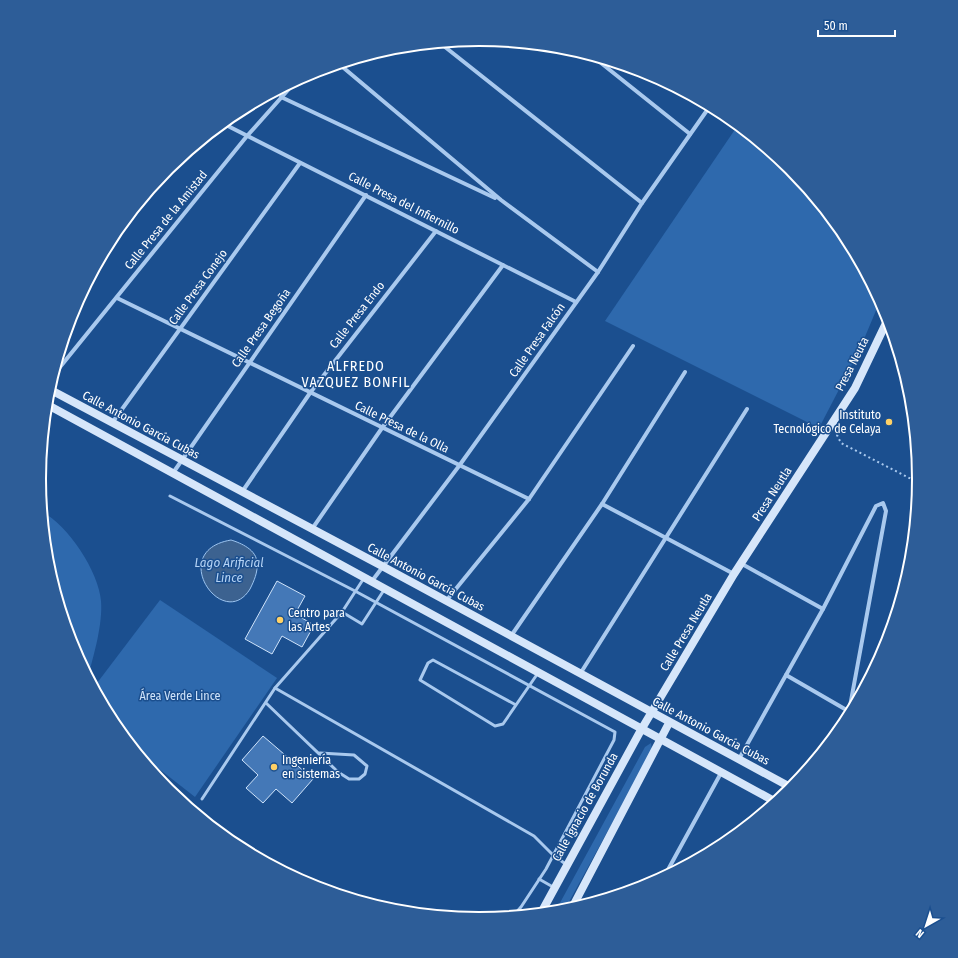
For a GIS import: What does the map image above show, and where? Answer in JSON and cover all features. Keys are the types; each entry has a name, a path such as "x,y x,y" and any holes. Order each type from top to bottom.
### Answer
{"street":[{"path":"446,48 642,203"},
{"path":"603,65 690,134"},
{"path":"344,68 501,200 598,272"},
{"name":"Calle Presa de la Amistad","path":"61,367 247,136 286,91"},
{"path":"281,97 501,200"},
{"name":"Calle Presa Falcón","path":"372,581 459,466 598,272 642,203 707,111"},
{"name":"Calle Presa del Infiernillo","path":"228,126 576,302"},
{"name":"Calle Presa Conejo","path":"112,423 300,163"},
{"name":"Calle Presa Begoña","path":"173,473 366,195"},
{"name":"Calle Presa Endo","path":"242,492 310,393 436,230"},
{"path":"311,530 382,428 503,265"},
{"name":"Calle Presa de la Olla","path":"117,298 459,466 529,498"},
{"name":"Presa Neuta","path":"822,438 855,388 884,327"},
{"path":"445,602 529,498 633,346"},
{"path":"511,636 602,504 685,372"},
{"name":"Calle Antonio García Cubas","path":"55,392 311,530 382,566 445,602 511,636 669,723 785,785"},
{"path":"52,407 372,581 641,730 770,799"},
{"path":"580,674 747,409"},
{"name":"Presa Neutla","path":"742,564 822,438"},
{"path":"739,760 823,609 876,506 883,503 886,510 853,698"},
{"path":"602,504 734,574"},
{"path":"742,564 823,609"},
{"name":"Calle Presa Neutla","path":"652,713 734,574 742,564"},
{"path":"786,675 845,711"},
{"name":"Calle Ignacio de Borunda","path":"544,907 641,730 652,713"},
{"path":"576,901 669,723"},
{"path":"669,868 721,773"}],"lane":[{"path":"170,496 376,602 615,732 614,740 539,879 519,910"},
{"path":"202,799 275,688 342,612 364,577"},
{"path":"342,612 362,624 384,588"},
{"path":"516,705 433,660 428,662 420,680 495,726 503,724 516,705 529,686 538,672"},
{"path":"275,688 534,836 552,855 567,865"},
{"path":"266,703 320,753 349,779 359,780 365,774 367,766 354,755 320,753"},
{"path":"539,879 554,888"}],"path":[{"path":"844,422 837,435 841,443 912,479"}],"green space":[{"path":"735,129 764,153 785,173 823,215 854,262 877,308 859,351 819,428 605,321"},
{"path":"48,516 62,527 72,538 95,577 99,589 101,619 90,669 69,618 54,563"},
{"name":"Área Verde Lince","path":"160,600 277,678 195,797 153,764 135,743 119,720 97,683"},
{"path":"651,743 652,750 569,903 559,905 645,747"}],"water":[{"name":"Lago Arificial Lince","path":"231,540 244,545 254,554 256,558 257,570 250,589 239,600 226,601 215,596 206,585 201,572 203,558 212,547"}],"building":[{"name":"Centro para las Artes","path":"277,581 305,596 295,614 314,625 302,647 282,636 272,654 245,639"},
{"name":"Ingeniería en sistemas","path":"263,736 313,779 292,803 276,789 263,803 246,788 258,775 242,760"}],"place":[{"name":"Instituto Tecnológico de Celaya","path":"889,422"},
{"name":"Centro para las Artes","path":"280,620"},
{"name":"Ingeniería en sistemas","path":"274,767"}],"district":[{"name":"ALFREDO VAZQUEZ BONFIL","path":"356,374"}]}
